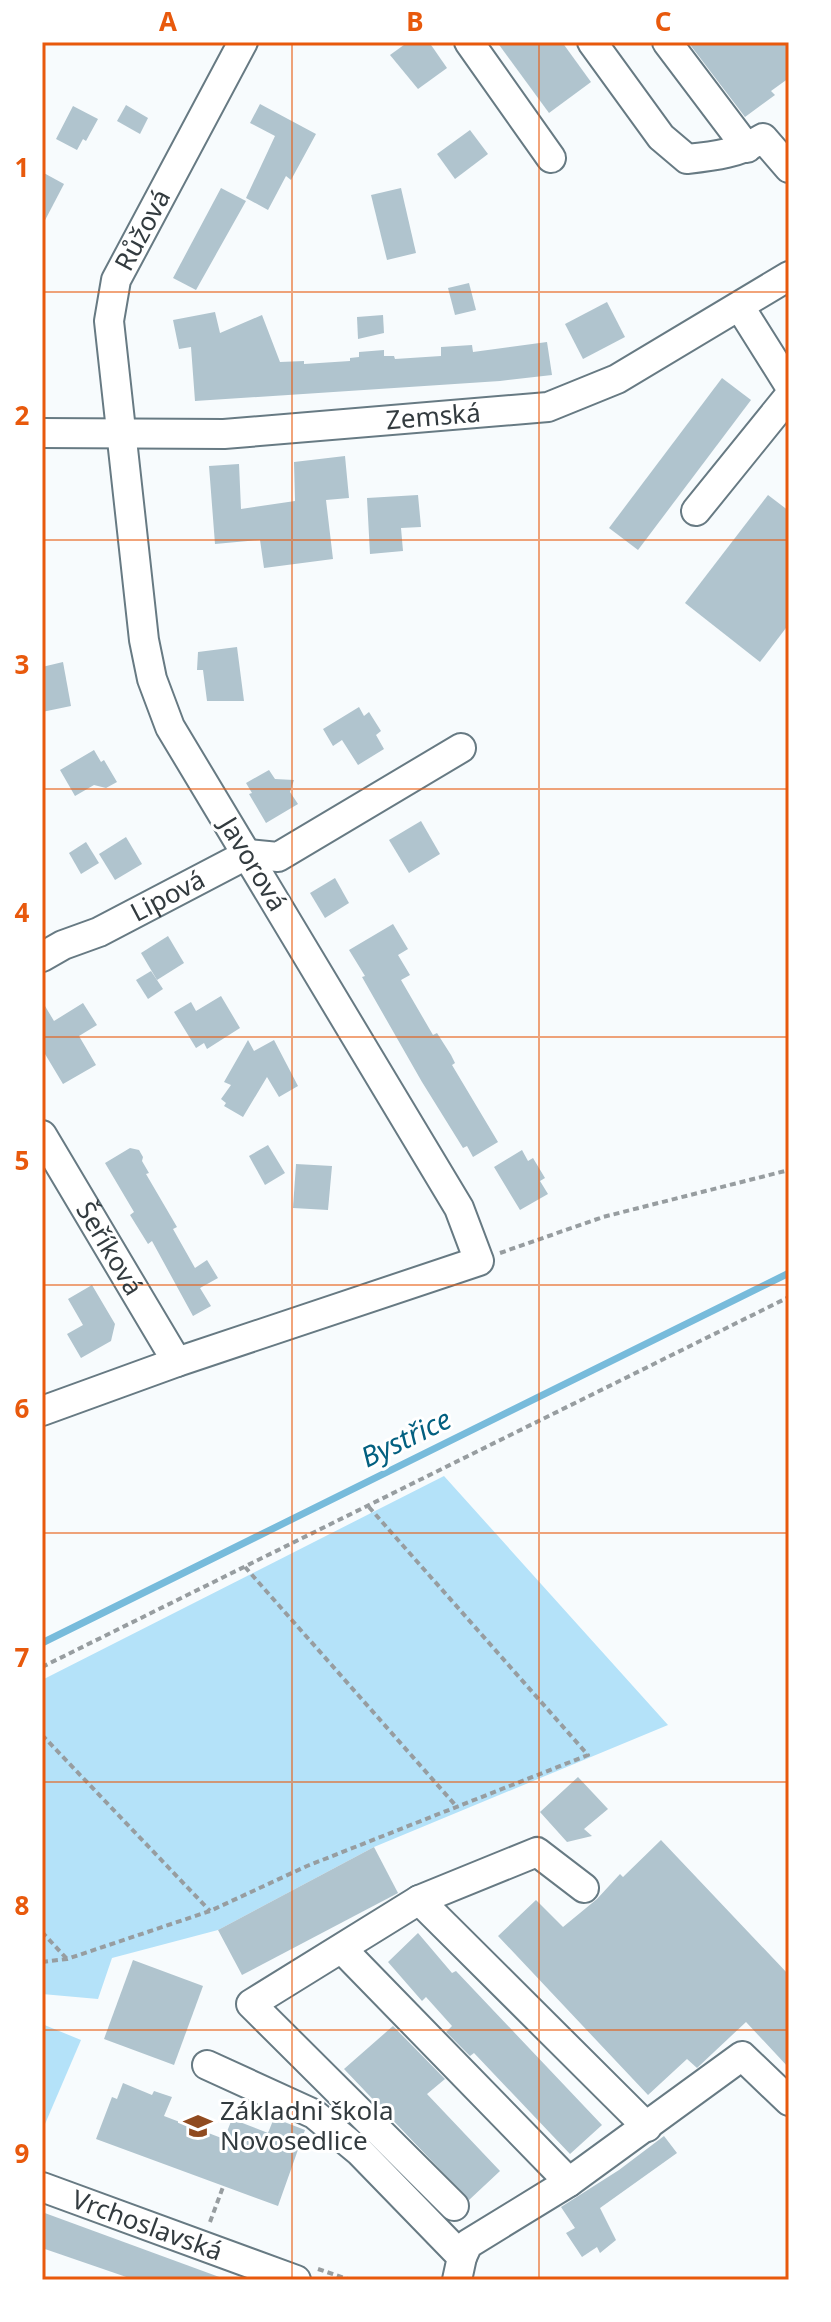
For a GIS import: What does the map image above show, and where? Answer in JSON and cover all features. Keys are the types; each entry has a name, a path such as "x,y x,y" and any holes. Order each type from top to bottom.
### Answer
{"street":[{"name":"Růžová","path":"123,434 109,321 116,280 243,42"},
{"path":"469,42 551,158"},
{"path":"592,42 661,137 687,159 725,155 747,148 763,138 789,168"},
{"path":"667,42 747,148"},
{"name":"Zemská","path":"42,433 224,434 548,407 617,379 789,276"},
{"path":"740,307 789,385"},
{"path":"696,511 789,396"},
{"name":"Javorová","path":"123,434 144,640 152,679 170,727 459,1208 479,1261"},
{"name":"Lipová","path":"42,957 63,945 99,932 248,854 278,857 461,748"},
{"name":"Šeříková","path":"42,1135 177,1362"},
{"path":"42,1411 177,1362 479,1261"},
{"path":"454,2206 251,2004 343,1950 419,1900 537,1852 584,1888"},
{"path":"419,1900 647,2127"},
{"path":"343,1950 569,2182"},
{"path":"207,2065 314,2114 360,2152 459,2268 468,2244 569,2182 742,2056 789,2101"},
{"name":"Vrchoslavská","path":"42,2187 303,2273"}],"path":[{"path":"479,1261 603,1217 789,1170"},
{"path":"42,1667 789,1297"},
{"path":"42,1962 67,1959 210,1911 307,1866 588,1755 368,1506"},
{"path":"245,1567 457,1807"},
{"path":"42,1735 210,1911"},
{"path":"42,1932 67,1959"},
{"path":"208,2228 223,2187"},
{"path":"303,2273 350,2280"}],"shaded area":[{"path":"444,1476 668,1725 374,1847 218,1930 112,1958 98,1999 42,1994 42,1680"},
{"path":"42,2024 81,2040 42,2131"}],"building":[{"path":"408,42 429,42 447,68 418,89 390,55"},
{"path":"497,42 562,42 591,82 549,113"},
{"path":"688,42 789,42 789,78 771,91 775,95 745,117"},
{"path":"260,104 316,134 291,180 286,176 268,210 246,198 275,136 250,123"},
{"path":"126,105 148,118 140,134 117,121"},
{"path":"73,106 98,119 86,141 83,139 77,150 56,139"},
{"path":"470,130 488,154 455,179 437,154"},
{"path":"42,172 64,184 42,226"},
{"path":"221,188 246,201 196,290 173,278"},
{"path":"401,188 416,253 387,260 371,195"},
{"path":"469,283 476,310 455,315 448,288"},
{"path":"607,302 625,337 583,359 565,324"},
{"path":"215,312 220,333 262,315 280,362 350,361 350,358 359,357 359,352 384,350 384,356 394,356 395,359 441,356 441,347 472,345 473,352 547,342 552,375 195,401 191,347 179,349 173,320"},
{"path":"383,315 384,333 358,339 357,317"},
{"path":"722,378 751,400 638,550 609,528"},
{"path":"345,456 349,498 326,500 333,559 264,568 260,540 215,544 209,466 239,464 241,509 295,501 294,462"},
{"path":"418,495 421,527 401,528 403,551 370,554 367,498"},
{"path":"768,495 789,511 789,624 760,662 685,603"},
{"path":"237,647 244,701 207,701 203,670 197,670 198,652"},
{"path":"63,662 71,706 42,712 42,667"},
{"path":"359,707 364,716 369,712 381,731 376,735 384,749 358,765 342,740 333,746 323,729"},
{"path":"94,750 117,782 106,788 94,785 75,796 60,770"},
{"path":"269,770 275,779 294,780 290,792 298,804 266,823 246,783"},
{"path":"421,821 440,854 409,873 389,840"},
{"path":"126,837 142,864 115,880 99,854"},
{"path":"86,842 99,863 81,874 69,853"},
{"path":"335,878 349,903 325,918 310,893"},
{"path":"393,924 408,949 398,955 410,975 401,980 433,1035 437,1033 451,1055 455,1063 452,1065 498,1142 473,1157 467,1146 463,1148 422,1082 349,950"},
{"path":"168,936 184,963 157,980 141,953"},
{"path":"151,971 163,989 148,999 136,980"},
{"path":"221,996 240,1028 207,1049 204,1043 196,1048 174,1012 191,1002 196,1011"},
{"path":"42,1001 54,1021 83,1003 97,1025 79,1036 96,1065 63,1084 42,1049"},
{"path":"248,1040 254,1051 274,1040 298,1086 279,1097 267,1077 243,1117 224,1106 226,1103 221,1099 231,1085 224,1082"},
{"path":"268,1145 285,1173 265,1185 249,1156"},
{"path":"130,1148 139,1150 143,1157 149,1173 146,1174 177,1227 173,1229 195,1268 207,1260 218,1278 200,1288 211,1306 193,1316 152,1241 148,1244 130,1215 134,1212 105,1163"},
{"path":"522,1150 528,1161 533,1158 545,1178 540,1181 548,1194 520,1210 494,1167"},
{"path":"296,1164 332,1166 328,1210 293,1208"},
{"path":"92,1285 115,1324 111,1341 81,1358 67,1334 83,1325 68,1299"},
{"path":"578,1777 608,1809 584,1829 592,1836 567,1842 540,1812"},
{"path":"661,1840 789,1975 789,2068 746,2022 697,2068 687,2059 648,2095 498,1936 536,1900 563,1927 597,1899 620,1874 623,1877"},
{"path":"374,1847 398,1893 242,1975 218,1930"},
{"path":"418,1933 452,1973 456,1971 602,2125 570,2154 474,2053 470,2056 446,2032 452,2026 426,1997 422,2001 388,1962"},
{"path":"133,1960 203,1986 174,2065 104,2039"},
{"path":"393,2026 445,2079 427,2094 500,2171 469,2200 344,2069"},
{"path":"123,2083 152,2095 154,2091 172,2097 164,2116 224,2139 232,2119 268,2133 274,2118 305,2130 278,2206 96,2139 112,2097 117,2099"},
{"path":"664,2136 677,2153 600,2208 616,2240 600,2253 597,2247 582,2257 566,2233 575,2228 561,2207 619,2170"},
{"path":"42,2212 222,2278 135,2280 42,2248"}],"waterway":[{"name":"Bystřice","path":"42,1643 789,1273"}],"place":[{"name":"Základni škola Novosedlice","path":"198,2126"}]}
